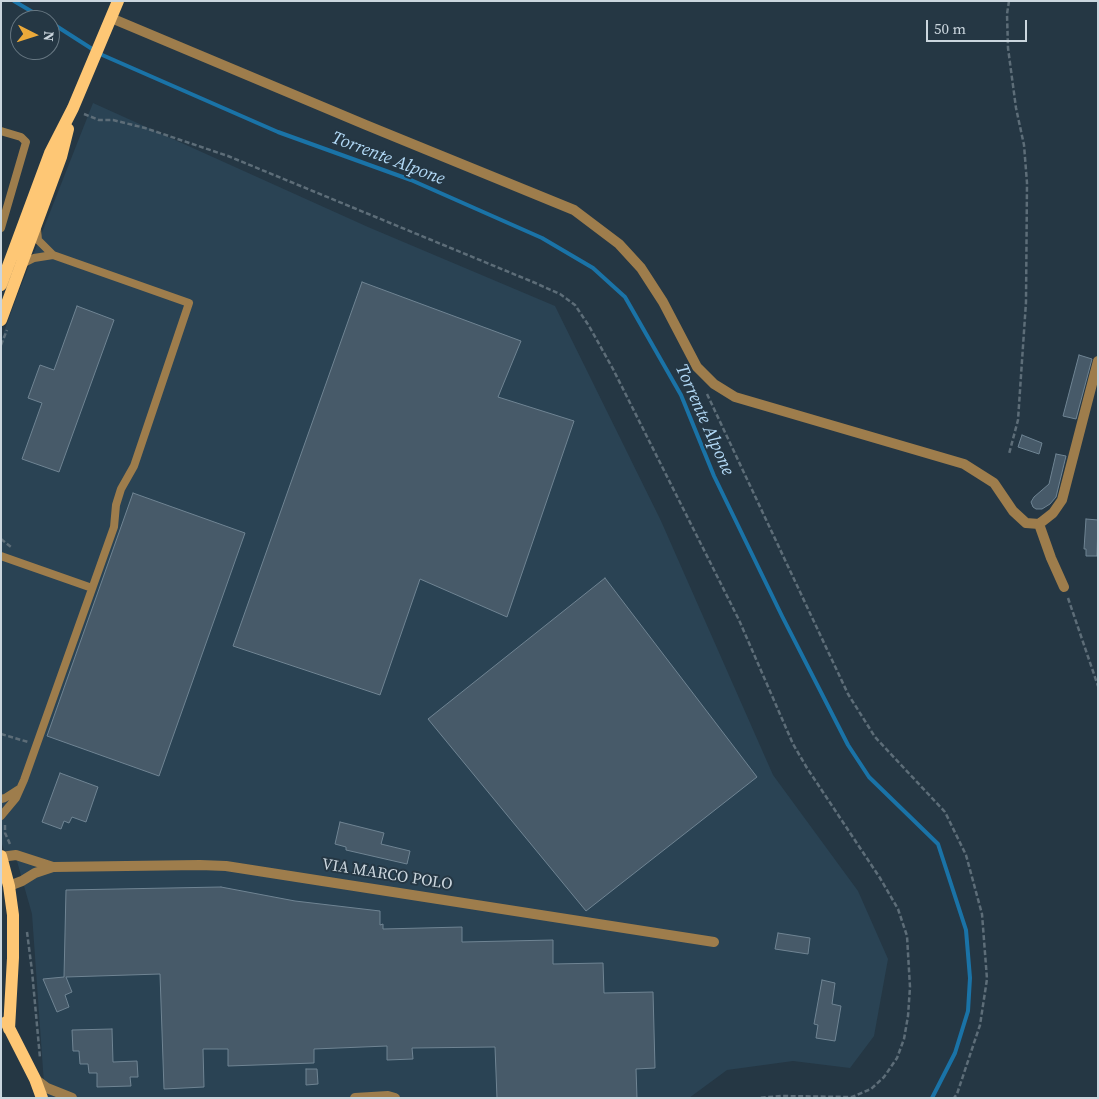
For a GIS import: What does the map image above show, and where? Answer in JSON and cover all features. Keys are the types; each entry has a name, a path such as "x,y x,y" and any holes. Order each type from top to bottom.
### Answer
{"main road":[{"path":"1,285 50,153 74,106 118,1"},
{"path":"1,320 61,157 74,106"},
{"path":"1,856 9,886 13,915 13,958 9,1029"},
{"path":"1,1013 35,1079 42,1098"}],"street":[{"path":"111,18 366,126 574,210 618,244 640,268 663,302 697,367 714,384 735,397 964,464 994,483 1013,511 1026,523 1039,524 1054,513 1062,500 1098,360"},
{"path":"1039,524 1064,587"},
{"name":"VIA MARCO POLO","path":"1,856 16,855 53,867"},
{"name":"VIA MARCO POLO","path":"9,886 35,873 53,867 200,865 249,868 714,942"},
{"path":"35,1079 47,1088 72,1098"},
{"path":"355,1098 388,1096 395,1098"}],"lane":[{"path":"1,131 21,137 26,142 1,228"},
{"path":"4,818 21,788 114,527 116,505 121,489 134,466 188,303 53,255 38,240 37,222"},
{"path":"22,264 34,258 53,255"},
{"path":"3,557 92,588"},
{"path":"1,799 21,788"}],"path":[{"path":"1009,1 1007,14 1008,48 1016,108 1024,145 1027,182 1026,302 1018,420 1009,454"},
{"path":"74,106 85,114 99,120 113,120 145,128 228,156 542,286 560,294 575,305 580,312 613,369 739,620 793,744 880,878 898,909 907,936 910,987 908,1016 904,1039 897,1058 884,1077 871,1089 852,1097 781,1096 758,1098"},
{"path":"697,367 716,412 848,694 875,737 945,812 966,855 982,914 987,979 980,1025 954,1098"},
{"path":"1,539 11,547"},
{"path":"1064,587 1098,686"},
{"path":"1,734 28,743 30,735"},
{"path":"4,818 10,844 14,845"},
{"path":"27,930 42,1066"}],"shaded area":[{"path":"93,103 368,227 555,306 661,521 773,775 858,891 888,959 874,1036 850,1068 793,1061 727,1070 689,1098 45,1098 32,914 15,854 5,853 1,841 1,340"}],"building":[{"path":"362,282 521,341 498,397 574,421 507,617 420,579 380,695 233,646"},
{"path":"77,306 114,320 59,472 22,459 42,403 28,398 40,365 54,370"},
{"path":"1079,355 1092,359 1076,419 1063,416"},
{"path":"1022,435 1042,443 1039,454 1018,447"},
{"path":"1056,454 1066,456 1056,497 1042,509 1036,509 1031,502 1049,484"},
{"path":"133,493 245,533 159,776 47,736"},
{"path":"1086,519 1098,520 1097,556 1086,556 1086,549 1084,549"},
{"path":"605,578 757,777 586,911 428,719"},
{"path":"60,773 98,787 86,822 72,817 69,823 64,821 61,829 42,822"},
{"path":"340,822 384,833 381,844 410,851 407,864 346,850 346,847 335,844"},
{"path":"221,887 295,901 380,911 380,925 383,924 383,929 462,927 462,942 553,940 553,964 603,963 604,993 653,992 655,1068 636,1069 637,1098 497,1098 495,1047 412,1048 413,1059 387,1060 387,1046 314,1049 314,1063 228,1066 228,1049 203,1049 204,1087 164,1089 160,974 66,977 72,992 65,995 69,1007 57,1012 43,979 64,977 66,890"},
{"path":"778,933 810,938 808,954 775,949"},
{"path":"822,980 835,983 832,1004 841,1006 835,1041 816,1038 818,1025 814,1024"},
{"path":"112,1029 113,1062 137,1061 138,1077 130,1077 131,1086 97,1087 97,1073 89,1073 88,1064 80,1064 79,1051 73,1051 72,1030"},
{"path":"306,1069 317,1069 318,1084 306,1085"}],"waterway":[{"name":"Torrente Alpone","path":"14,1 29,10"},
{"name":"Torrente Alpone","path":"60,28 100,54 278,132 411,180 542,238 593,268 625,297 681,395 714,476 782,616 848,745 869,777 938,844 966,930 970,978 968,1011 955,1053 932,1098"}]}
